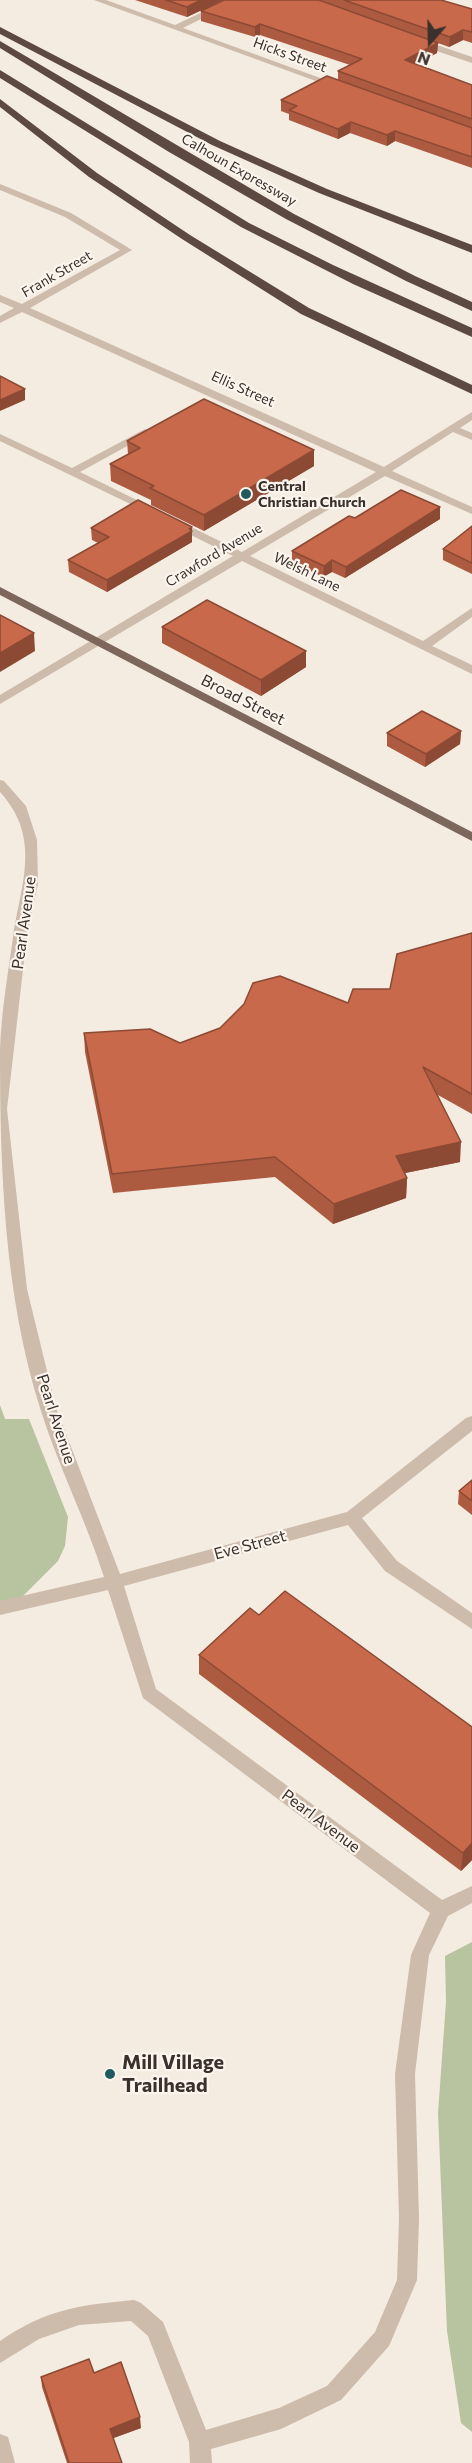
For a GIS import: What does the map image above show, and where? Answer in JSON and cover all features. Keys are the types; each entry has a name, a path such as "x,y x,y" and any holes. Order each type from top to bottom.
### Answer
{"highway":[{"path":"0,30 216,143 323,191 472,249"},
{"name":"Calhoun Expressway","path":"0,44 238,188 326,238 472,307"},
{"path":"0,73 142,164 245,225 352,279 470,332"},
{"path":"0,102 93,175 186,237 305,311 472,390"}],"main road":[{"name":"Broad Street","path":"0,590 472,837"}],"street":[{"name":"Hicks Street","path":"99,0 351,91"},
{"path":"175,28 236,0"},
{"path":"408,38 472,60"},
{"name":"Frank Street","path":"0,187 68,215 127,250 0,320"},
{"name":"Ellis Street","path":"0,298 211,397 385,471 472,511"},
{"name":"Crawford Avenue","path":"0,700 385,471 472,415"},
{"path":"72,472 154,427"},
{"path":"452,428 472,437"},
{"name":"Welsh Lane","path":"0,437 472,669"},
{"path":"424,646 472,612"},
{"name":"Pearl Avenue","path":"0,784 20,806 31,840 31,884 20,934 0,1109 19,1288 48,1408 114,1582 149,1693 441,1910"},
{"name":"Eve Street","path":"0,1608 114,1582 352,1518 472,1422"},
{"path":"352,1518 391,1566 472,1622"},
{"path":"0,2353 33,2331 79,2315 134,2310 156,2328 201,2453 334,2393 382,2338 406,2280 409,2219 405,2074 420,1955 441,1910 472,1894"},
{"path":"0,2445 4,2463"}],"green space":[{"path":"0,1405 5,1419 29,1419 68,1517 65,1546 58,1561 15,1604 0,1608"},
{"path":"472,1942 472,2432 461,2423 447,2331 438,2113 446,2002 445,1956"}],"building":[{"path":"166,0 201,0 187,7"},
{"path":"224,0 319,0 438,43 405,60 472,85 472,119 338,71 362,59 260,24 255,27 201,11"},
{"path":"344,0 441,0 472,9 472,32 463,30 450,37"},
{"path":"327,76 472,128 472,157 395,131 387,135 351,122 338,129 289,110 297,106 281,100"},
{"path":"0,376 25,389 0,400"},
{"path":"204,399 314,450 204,515 150,488 154,486 110,464 140,448 127,441"},
{"path":"401,490 440,507 346,567 332,560 324,566 292,551 349,516 355,518"},
{"path":"138,500 192,527 189,529 192,531 107,580 68,560 109,537 91,528"},
{"path":"472,526 472,563 443,549"},
{"path":"207,600 306,651 261,680 162,627"},
{"path":"0,615 34,633 0,653"},
{"path":"422,711 461,731 426,754 387,733"},
{"path":"472,933 472,1094 423,1067 461,1142 396,1156 407,1178 334,1204 275,1157 112,1174 84,1033 150,1029 180,1043 220,1028 244,1004 253,983 280,976 348,1003 353,989 390,989 397,954"},
{"path":"472,1480 472,1501 459,1491"},
{"path":"285,1591 472,1727 472,1843 463,1853 199,1655 250,1608 259,1615"},
{"path":"89,2359 94,2373 121,2362 140,2417 110,2429 122,2463 69,2463 41,2377"}],"place":[{"name":"Central Christian Church","path":"246,494"},
{"name":"Mill Village Trailhead","path":"110,2074"}]}
